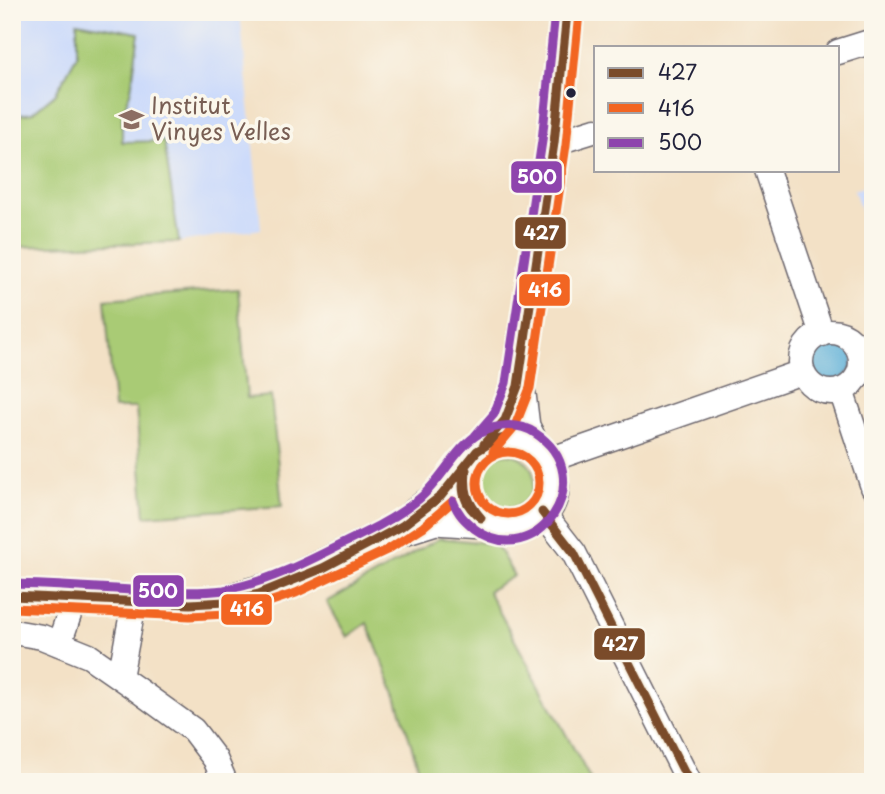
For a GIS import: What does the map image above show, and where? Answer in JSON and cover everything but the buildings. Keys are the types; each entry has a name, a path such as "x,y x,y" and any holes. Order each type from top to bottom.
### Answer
{"street":[{"path":"391,533 444,492 505,421 518,386 554,143 567,12"},
{"path":"840,51 873,41"},
{"path":"554,143 594,131"},
{"path":"768,172 822,334"},
{"path":"840,334 865,347 859,374 850,386 835,393 821,391 808,382 802,372 804,348 814,337 840,334"},
{"path":"518,386 523,427 539,453 552,478 552,491 542,512 522,525 510,528 494,526 474,513 464,496 462,485 475,455 506,438 514,438 539,453 802,372"},
{"path":"841,390 873,487"},
{"path":"542,512 574,553 689,782"},
{"path":"12,596 134,603 224,602 282,586 322,569 391,533 435,518 483,521"},
{"path":"59,644 74,600"},
{"path":"120,677 134,603"},
{"path":"12,634 19,632 59,644 89,656 120,677 192,730 215,759 225,782"}],"shaded area":[{"name":"Institut Vinyes Velles","path":"12,12 240,12 261,229 179,242 177,226 12,232"},
{"path":"873,184 873,245 854,190"}],"green space":[{"path":"77,22 139,33 131,90 122,116 122,142 164,141 179,242 12,247 12,116 32,113 56,93 77,55"},
{"path":"238,289 247,398 271,396 282,506 145,516 136,408 114,408 105,299"},
{"path":"507,454 526,462 534,481 526,500 507,508 488,500 480,481 488,462"},
{"path":"440,538 496,544 514,576 488,591 592,782 423,782 396,696 367,623 347,637 327,602"}],"water":[{"path":"831,337 846,344 853,359 846,374 831,381 816,374 809,359 816,344"}],"transit line":[{"name":"500","path":"475,436 494,414 506,383 542,141 555,12"},
{"name":"427","path":"484,444 505,420 518,386 554,143 567,12"},
{"name":"416","path":"493,452 515,426 530,388 566,145 579,13"},
{"name":"500","path":"12,584 207,592 255,583 314,558 401,512 435,483 471,439 501,426 522,427 535,433 554,452 563,473 562,495 553,515 539,530 520,540 498,540 475,529 457,510 453,501"},
{"name":"427","path":"12,596 190,604 225,602 259,594 323,568 402,526 441,496 477,451 504,438"},
{"name":"416","path":"502,452 514,452 530,461 537,471 539,483 537,495 530,505 514,514 502,514 491,509 482,500 477,489 477,477 482,466 491,457 502,452"},
{"name":"427","path":"466,470 467,496 481,518"},
{"name":"427","path":"466,470 464,497 481,518"},
{"name":"416","path":"12,608 190,616 245,610 296,593 387,550 423,527 453,501"},
{"name":"427","path":"542,512 574,553 689,782"}],"place":[{"name":"Institut Vinyes Velles","path":"131,119"}]}
